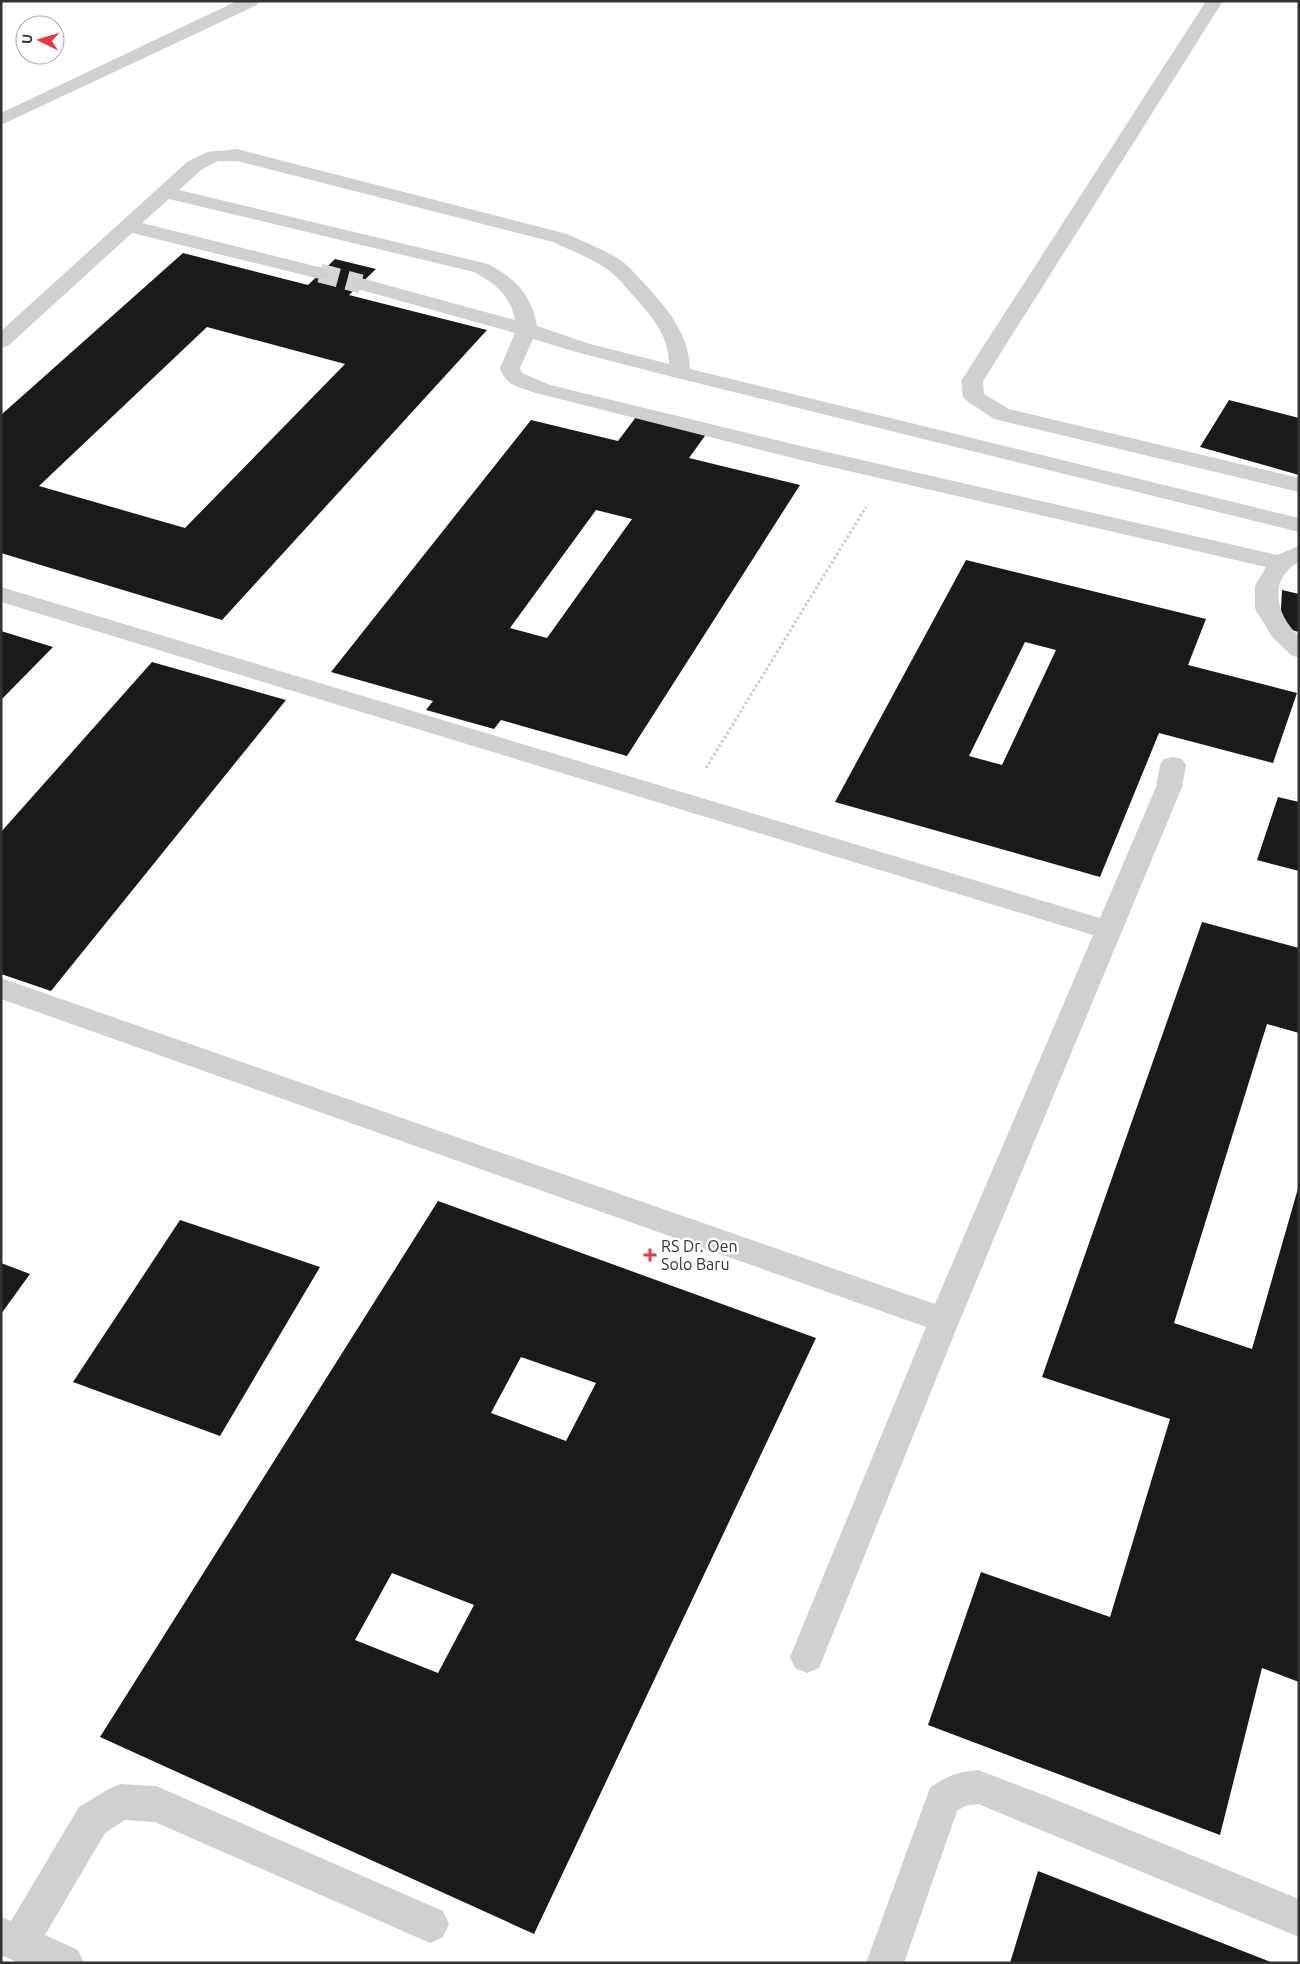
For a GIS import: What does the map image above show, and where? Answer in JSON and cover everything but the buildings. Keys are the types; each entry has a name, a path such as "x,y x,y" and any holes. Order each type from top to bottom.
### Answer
{"lane":[{"path":"1,120 251,1"},
{"path":"1215,1 972,381 974,397 1002,414 1299,485"},
{"path":"1,342 194,166 214,156 237,155 560,238 618,268 660,311 672,330 681,360 680,373"},
{"path":"164,192 481,268 501,278 514,291 525,311 527,330 510,368 513,377 543,389 887,472 1289,558 1267,586 1267,609 1281,633 1299,650"},
{"path":"130,226 320,273"},
{"path":"361,284 527,330 583,348 680,373 1299,525"},
{"path":"1,594 1108,930"},
{"path":"807,1657 944,1320 1169,787 1172,765"},
{"path":"1,988 944,1320"},
{"path":"885,1963 943,1800 958,1789 978,1787 1036,1809 1299,1918"},
{"path":"65,1963 10,1940 92,1820 120,1802 156,1804 430,1924"}],"path":[{"path":"685,803 887,472"}],"tunnel":[{"path":"320,273 361,284"}],"place":[{"name":"RS Dr. Oen Solo Baru","path":"650,1255"}]}
